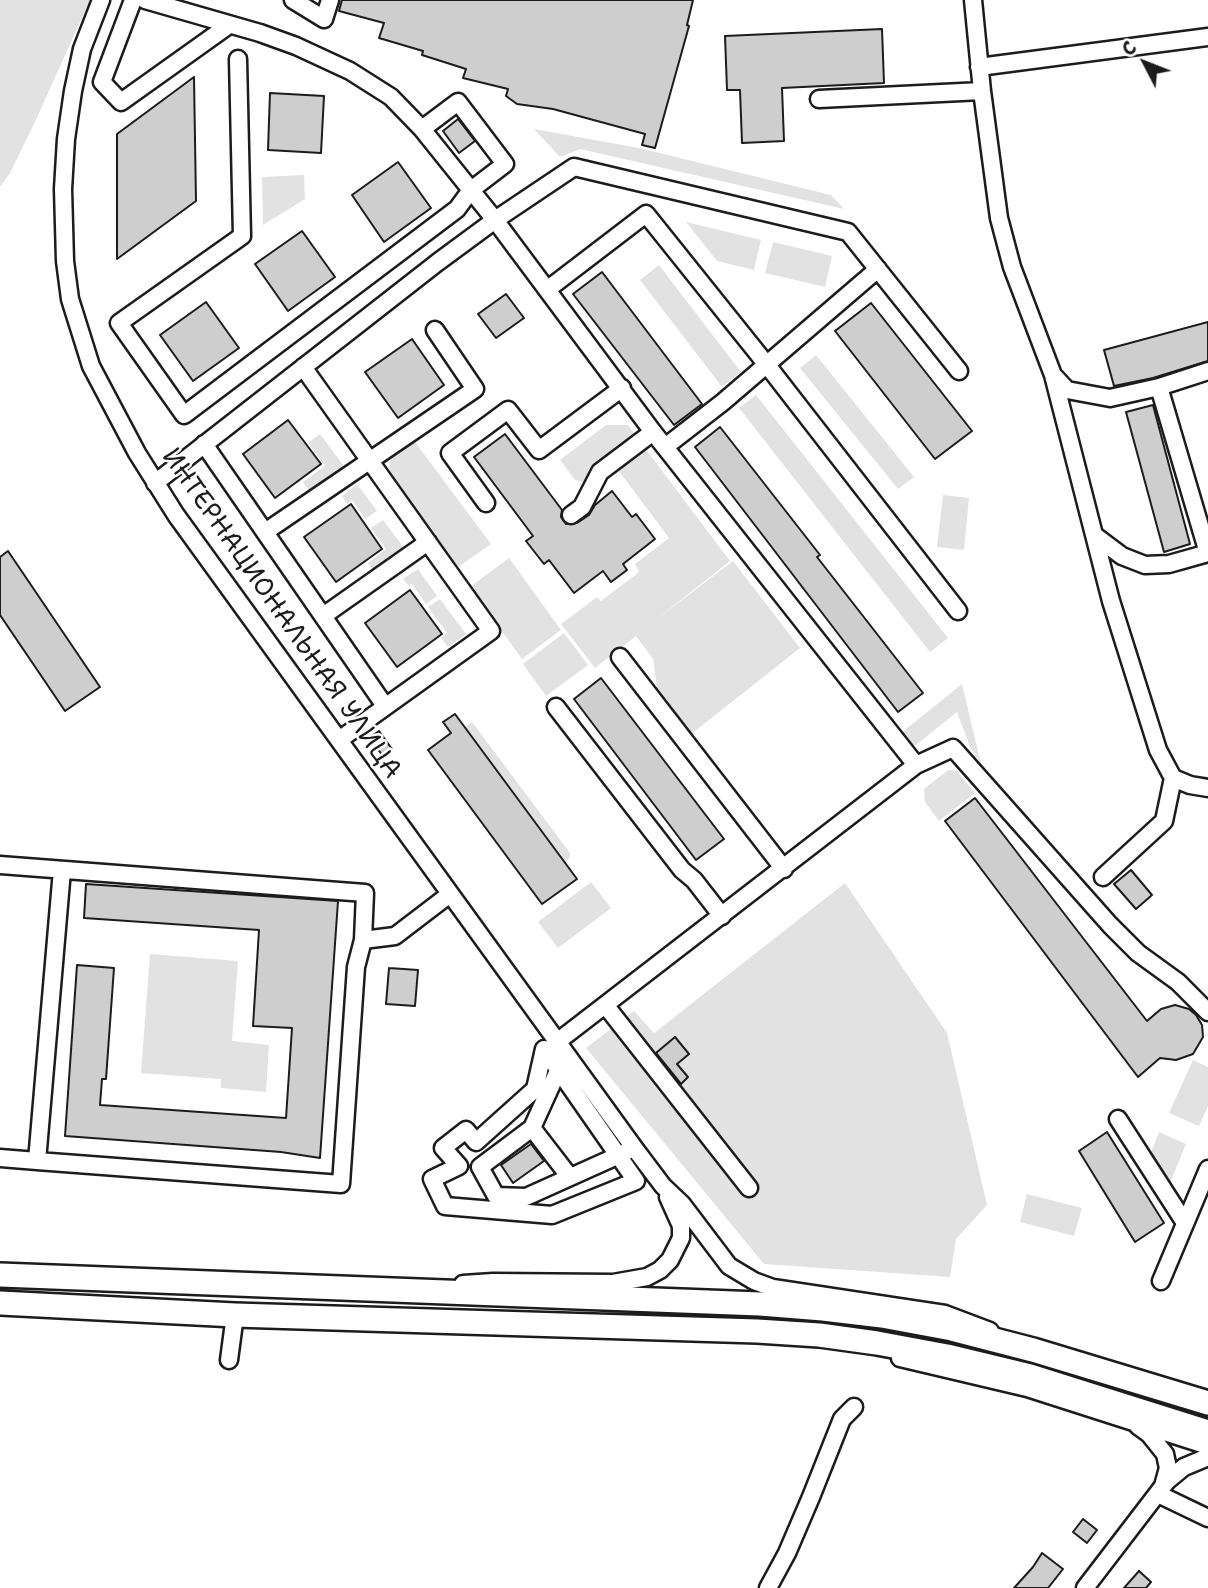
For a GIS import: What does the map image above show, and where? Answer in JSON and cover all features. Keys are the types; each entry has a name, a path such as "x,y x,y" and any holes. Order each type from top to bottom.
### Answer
{"highway":[{"path":"0,1275 760,1304 823,1309 882,1316 952,1329 1033,1350 1208,1404"},
{"path":"0,1303 235,1314 757,1331 854,1339 947,1356 1030,1377 1208,1432"}],"street":[{"name":"ИНТЕРНАЦИОНАЛЬНАЯ УЛИЦА","path":"101,0 82,49 70,115 63,189 65,261 71,299 91,366 155,483 663,1186"},
{"path":"133,0 102,82 121,102 229,25"},
{"path":"145,0 296,46 350,71 391,97 422,129 495,220 653,432 916,765"},
{"path":"293,0 324,19 330,0"},
{"path":"973,0 999,218 1012,267 1053,375 1111,601 1158,750 1173,778 1164,821 1103,877"},
{"path":"979,67 1208,37"},
{"path":"237,59 242,236 118,323 184,415 457,209 471,190 505,164 458,102 422,129"},
{"path":"819,99 982,90"},
{"path":"155,483 495,220 574,167 848,232 959,371"},
{"path":"548,289 646,214 767,365 957,611"},
{"path":"665,447 723,402 878,269"},
{"path":"265,532 475,389 435,330"},
{"path":"303,367 491,631 339,740"},
{"path":"1053,375 1067,390 1110,398 1208,372"},
{"path":"1094,535 1122,556 1145,565 1169,564 1208,553 1159,387"},
{"path":"485,503 450,453 508,410 539,450 622,388"},
{"path":"571,515 582,507 600,472 653,432"},
{"path":"204,444 385,706"},
{"path":"323,616 428,542"},
{"path":"620,657 784,869"},
{"path":"556,707 682,870 694,880 722,916"},
{"path":"635,1149 618,1154 526,1197 496,1196 480,1167 532,1128 560,1071 561,1048 606,1006 916,765 953,748 1110,925 1138,953 1178,982 1208,1012"},
{"path":"1173,778 1208,788"},
{"path":"0,865 365,893 363,940 356,967 341,1184 0,1158"},
{"path":"37,1161 62,870"},
{"path":"363,940 395,936 450,894"},
{"path":"606,1006 749,1188"},
{"path":"544,1049 618,1154 636,1181 552,1215 445,1206 432,1179 459,1166 443,1148 466,1130 477,1142 535,1089 544,1049"},
{"path":"1118,1119 1185,1223"},
{"path":"532,1128 569,1177"},
{"path":"1161,1281 1208,1169"},
{"path":"433,1292 470,1282 613,1283 647,1277 670,1260 681,1238 681,1226 663,1186"},
{"path":"663,1186 682,1204 729,1266 754,1281 787,1290 945,1314 968,1321 1033,1350"},
{"path":"229,1360 235,1314"},
{"path":"757,1331 828,1343 1027,1388 1208,1446"},
{"path":"768,1588 787,1553 842,1419 854,1407"},
{"path":"1125,1419 1149,1434 1165,1454 1167,1474 1158,1494"},
{"path":"1085,1588 1167,1481 1184,1467 1208,1457"},
{"path":"1158,1494 1208,1518"}],"shaded area":[{"path":"0,0 90,0 34,124 10,173 0,187"},
{"path":"534,129 639,148 831,195 844,209 580,149 560,157"},
{"path":"304,175 305,199 263,225 262,177"},
{"path":"686,222 761,240 754,270 717,261"},
{"path":"773,242 832,256 825,287 765,273"},
{"path":"659,265 741,372 722,387 640,280"},
{"path":"816,355 914,477 898,489 800,368"},
{"path":"756,395 948,638 930,652 739,408"},
{"path":"606,425 628,425 637,437 588,483 575,480 560,460"},
{"path":"320,434 344,466 309,491 303,482 325,466 308,443"},
{"path":"415,442 491,544 458,567 389,472 390,460"},
{"path":"645,448 730,561 653,622 733,561 800,648 690,735 658,695 653,659 636,636 595,668 561,624 597,597 601,601 639,572 635,564 669,538 618,470"},
{"path":"357,484 377,511 365,519 352,500 347,504 342,496"},
{"path":"943,495 969,498 964,550 937,547"},
{"path":"383,520 405,549 374,572 368,563 386,549 371,528"},
{"path":"509,558 561,630 522,659 470,587"},
{"path":"418,569 437,596 426,604 412,584 409,586 403,579"},
{"path":"440,599 466,634 448,647 441,638 447,633 428,607"},
{"path":"564,633 588,665 546,696 523,664"},
{"path":"962,684 981,764 970,747 957,712 916,745 908,744 900,734"},
{"path":"472,722 570,853 565,863 577,879 542,904 506,855 540,830 465,727"},
{"path":"948,770 957,771 975,793 939,821 925,802 924,789"},
{"path":"591,882 611,908 558,948 538,922"},
{"path":"845,883 947,1033 987,1205 956,1239 950,1277 764,1264 586,1048 634,1011 654,1033"},
{"path":"150,954 238,961 232,1041 269,1045 266,1092 221,1088 221,1079 141,1073"},
{"path":"1193,1060 1208,1067 1208,1106 1199,1126 1169,1113"},
{"path":"1159,1132 1186,1144 1170,1183 1150,1155"},
{"path":"1027,1194 1082,1208 1074,1236 1020,1222"}],"building":[{"path":"342,0 693,0 687,25 689,26 655,148 642,145 645,134 553,109 517,104 506,96 508,89 463,78 466,69 422,55 423,51 379,38 384,23 339,11"},
{"path":"882,29 884,83 782,88 784,141 742,143 740,90 727,90 725,36"},
{"path":"194,77 196,201 117,259 117,134"},
{"path":"270,93 324,96 321,153 268,150"},
{"path":"458,119 475,141 459,153 443,131"},
{"path":"398,162 431,208 384,242 352,195"},
{"path":"302,231 335,277 288,311 255,264"},
{"path":"602,272 702,404 674,425 573,294"},
{"path":"506,294 524,318 496,338 478,314"},
{"path":"206,302 239,348 193,381 160,335"},
{"path":"871,303 972,431 935,459 835,331"},
{"path":"1208,322 1208,361 1153,378 1114,386 1104,350"},
{"path":"412,339 444,385 398,418 365,372"},
{"path":"1153,405 1190,544 1164,552 1126,412"},
{"path":"288,420 321,464 275,498 243,454"},
{"path":"720,427 923,693 898,712 695,447"},
{"path":"505,434 562,510 561,517 566,524 577,523 589,515 595,505 612,491 632,517 636,514 655,539 623,564 627,570 611,582 603,571 574,593 549,560 544,564 526,541 533,536 474,457"},
{"path":"351,504 382,549 336,582 304,537"},
{"path":"8,551 100,687 65,711 0,615 0,557"},
{"path":"410,590 442,634 397,667 365,623"},
{"path":"601,678 724,839 696,860 574,699"},
{"path":"455,714 577,879 542,904 428,750 451,733 443,722"},
{"path":"379,731 392,749 383,756 369,738"},
{"path":"975,798 1147,1021 1161,1009 1175,1005 1189,1009 1196,1015 1202,1025 1203,1037 1193,1054 1176,1060 1160,1058 1138,1077 945,821"},
{"path":"1131,870 1152,895 1136,909 1114,884"},
{"path":"86,884 338,901 320,1158 281,1152 65,1136 77,965 114,968 106,1079 102,1079 100,1105 286,1118 292,1028 253,1026 259,930 84,918"},
{"path":"389,968 418,970 415,1006 386,1004"},
{"path":"675,1037 689,1054 677,1064 688,1077 681,1084 656,1053"},
{"path":"1107,1132 1164,1223 1135,1242 1079,1151"},
{"path":"531,1144 544,1161 513,1183 501,1165"},
{"path":"1083,1519 1097,1530 1087,1543 1073,1532"},
{"path":"1042,1553 1063,1569 1048,1588 1014,1588 1033,1567"},
{"path":"1139,1571 1151,1582 1146,1588 1124,1588"}]}
